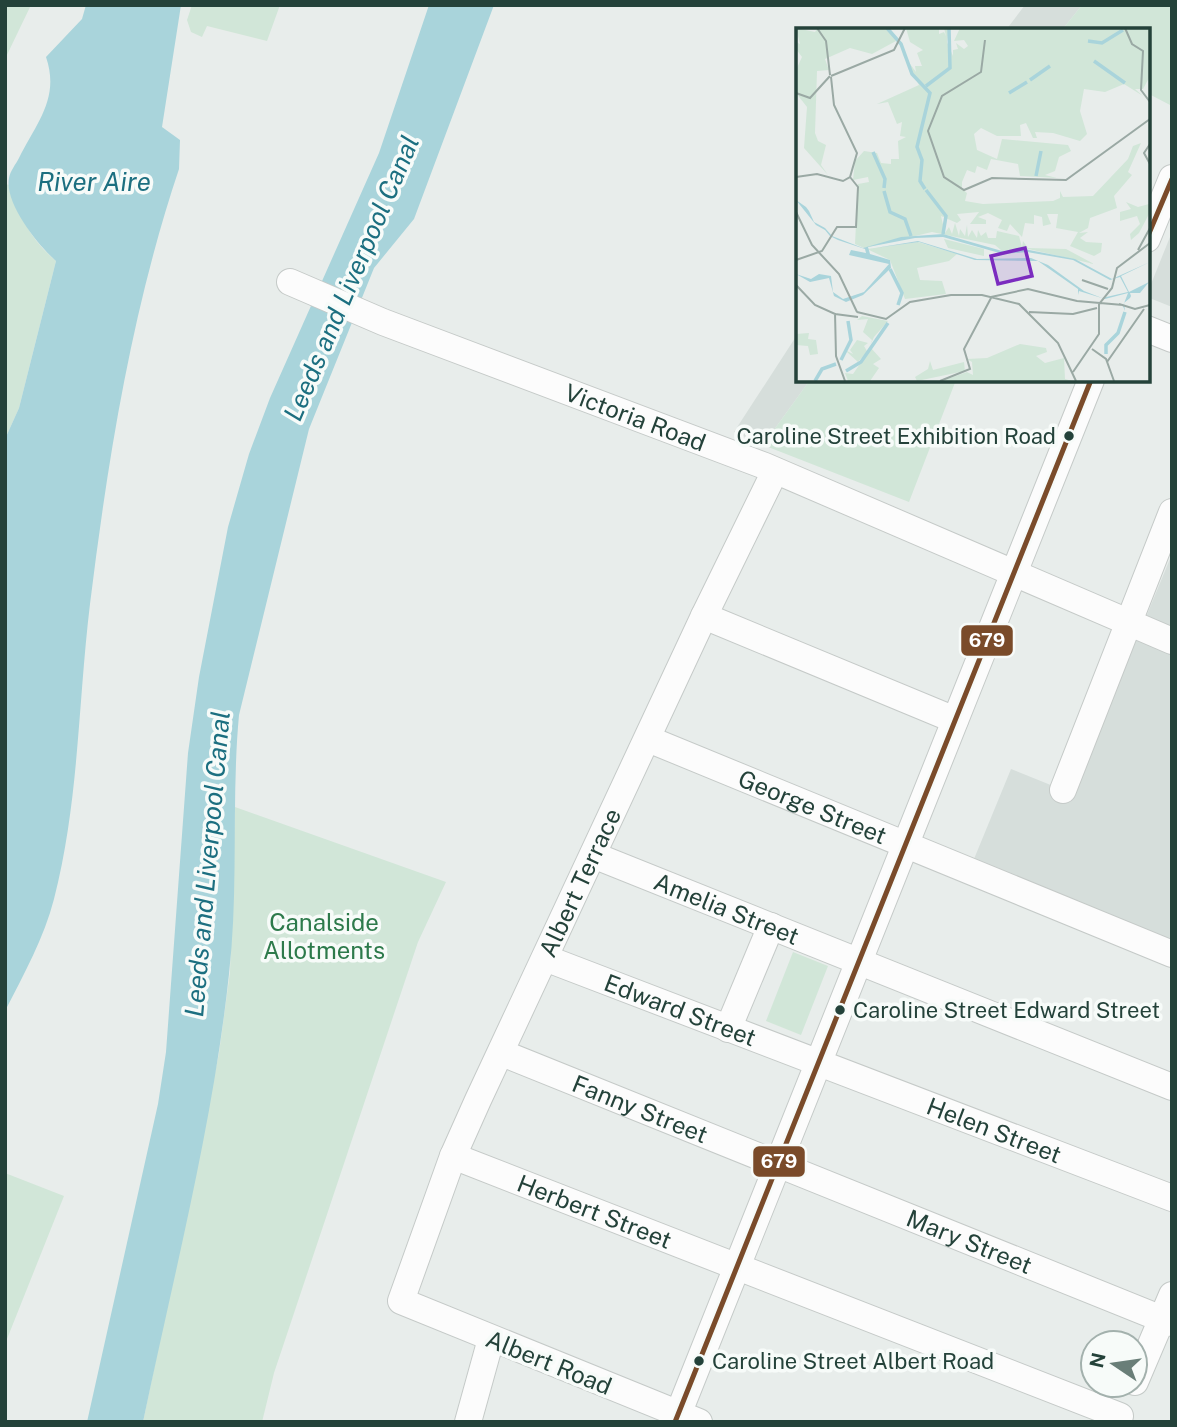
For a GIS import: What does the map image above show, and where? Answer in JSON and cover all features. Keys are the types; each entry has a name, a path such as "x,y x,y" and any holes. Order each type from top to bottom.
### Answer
{"street":[{"path":"1149,234 1172,178"},
{"name":"Victoria Road","path":"294,284 383,322 770,469 1172,641"},
{"path":"1149,330 1172,339"},
{"path":"684,1419 737,1264 1090,382"},
{"name":"Albert Terrace","path":"401,1301 453,1156 648,739 770,469"},
{"path":"1063,790 1127,620 1172,512"},
{"path":"704,616 955,720"},
{"name":"George Street","path":"648,739 1172,954"},
{"name":"Amelia Street","path":"593,855 1172,1087"},
{"path":"728,1029 771,926"},
{"name":"Edward Street","path":"545,958 817,1064"},
{"name":"Fanny Street","path":"502,1053 777,1164"},
{"name":"Helen Street","path":"817,1064 1172,1198"},
{"name":"Herbert Street","path":"453,1156 737,1264 1119,1419"},
{"name":"Mary Street","path":"777,1164 1168,1312"},
{"name":"Albert Road","path":"401,1301 684,1419"},
{"path":"1149,1352 1168,1312"},
{"path":"468,1422 491,1339"},
{"path":"1119,1419 1127,1399"}],"shaded area":[{"path":"1025,5 1082,5 1064,28 1008,28"},
{"path":"1172,232 1172,307 1149,298 1149,289"},
{"path":"796,337 796,382 809,382 763,445 734,432"},
{"path":"1172,554 1172,940 974,859 1011,769 1073,794"}],"green space":[{"path":"5,5 31,5 5,59"},
{"path":"192,5 280,5 267,41 207,26 202,37 191,32 187,20"},
{"path":"1082,5 1172,5 1172,106 1149,94 1149,28 1064,28"},
{"path":"5,184 10,185 33,237 56,261 19,408 5,439"},
{"path":"809,382 955,382 909,502 763,445"},
{"name":"Canalside Allotments","path":"235,807 446,882 418,942 274,1373 262,1422 143,1422 219,1053 230,972"},
{"path":"793,952 828,966 801,1035 766,1021"},
{"path":"5,1173 64,1196 5,1344"}],"water":[{"name":"River Aire","path":"86,5 181,5 162,127 180,140 179,169 162,222 135,330 114,439 90,604 73,789 62,863 45,928 5,1011 5,439 19,408 56,261 32,235 17,211 9,188 9,178 39,121 48,97 50,72 46,57 82,19"},
{"name":"Leeds and Liverpool Canal","path":"429,5 494,5 414,219 374,268 309,429 239,715 232,942 222,1030 192,1199 143,1422 87,1422 158,1104 166,1052 188,753 199,677 228,527 249,454 270,398 379,153"}],"transit line":[{"name":"679","path":"1149,233 1172,179"},
{"name":"679","path":"675,1422 1090,382"}],"place":[{"name":"Caroline Street Exhibition Road","path":"1069,436"},
{"name":"Caroline Street Edward Street","path":"840,1010"},
{"name":"Caroline Street Albert Road","path":"699,1361"}]}
